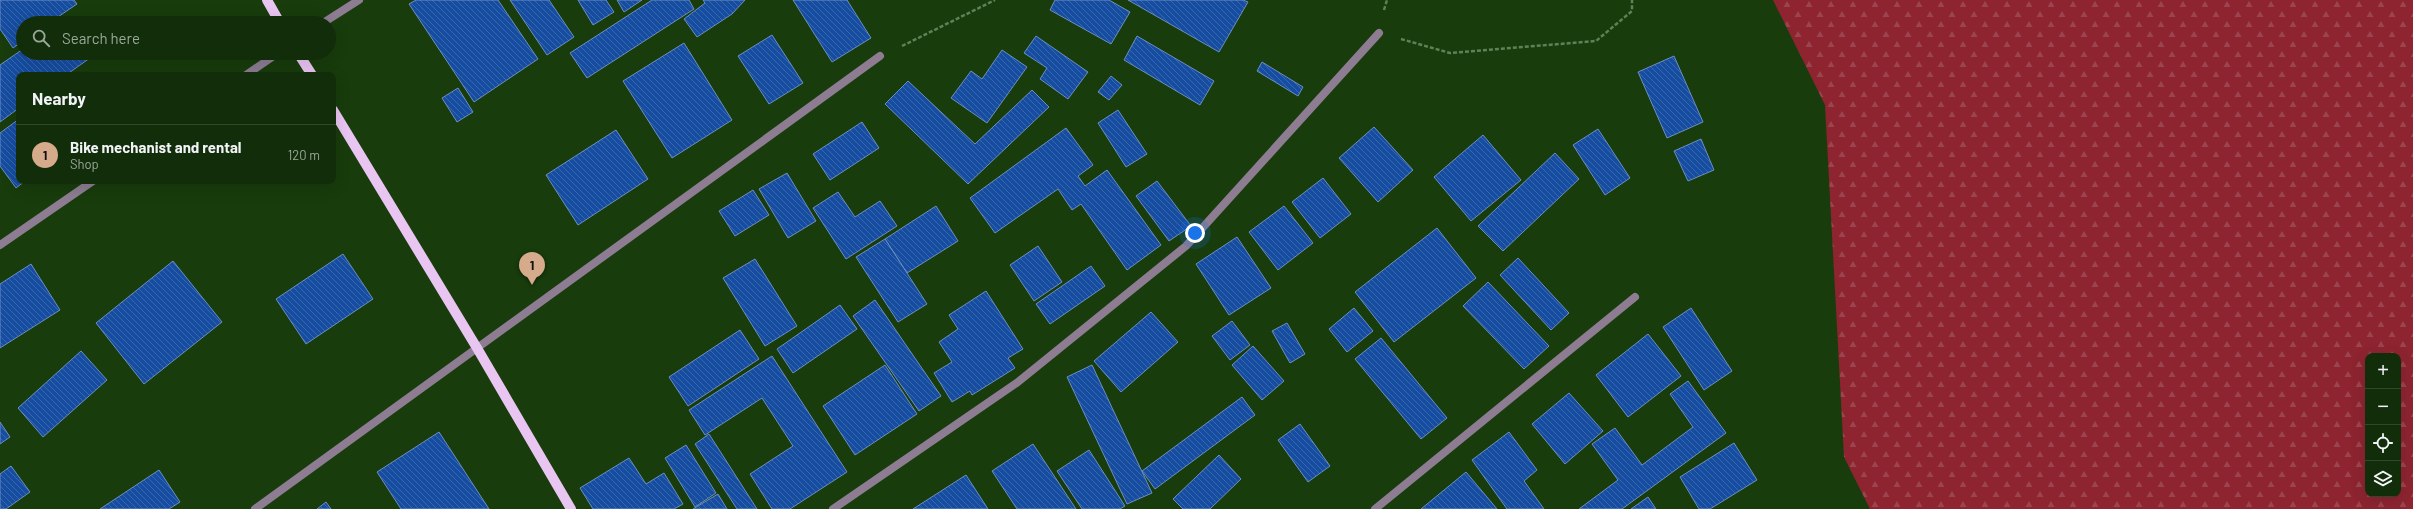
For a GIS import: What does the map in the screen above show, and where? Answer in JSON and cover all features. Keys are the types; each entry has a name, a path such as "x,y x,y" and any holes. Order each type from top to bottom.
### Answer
{"main road":[{"path":"267,0 276,16"},
{"path":"302,60 310,72"},
{"path":"336,115 477,348 571,509"}],"street":[{"path":"334,16 359,0"},
{"path":"833,509 1018,382 1186,246 1378,33"},
{"path":"255,509 880,56"},
{"path":"250,72 268,60"},
{"path":"0,245 89,184"},
{"path":"1375,509 1635,297"}],"path":[{"path":"880,56 995,0"},
{"path":"1378,33 1450,54 1596,41 1632,11 1632,0"}],"green space":[{"path":"1773,0 2413,0 2413,509 1870,509 1844,457 1825,105"}],"building":[{"path":"0,0 74,0 77,4 59,16 16,16 16,46 13,48 0,29"},
{"path":"416,0 498,0 538,59 474,102 409,4"},
{"path":"510,0 549,0 574,37 547,55"},
{"path":"578,0 606,0 614,12 593,25"},
{"path":"617,0 642,0 624,12"},
{"path":"652,0 689,0 694,9 587,78 570,53"},
{"path":"703,0 745,0 732,14 697,37 684,19 705,3"},
{"path":"793,0 847,0 871,38 832,62"},
{"path":"1055,0 1109,0 1130,12 1111,44 1050,10"},
{"path":"1128,0 1243,0 1248,2 1219,52"},
{"path":"772,35 803,83 769,104 738,56"},
{"path":"1036,36 1088,72 1068,99 1040,79 1047,68 1024,53"},
{"path":"1137,36 1214,81 1200,105 1124,60"},
{"path":"684,43 732,120 672,158 623,81"},
{"path":"1002,50 1027,67 987,123 951,98 971,71 982,79"},
{"path":"16,54 16,60 87,60 70,72 16,72 16,110 0,122 0,65"},
{"path":"1674,56 1703,122 1667,138 1638,72"},
{"path":"1262,62 1303,87 1298,96 1257,71"},
{"path":"1111,76 1122,85 1109,100 1098,92"},
{"path":"908,81 975,144 1032,90 1049,107 968,184 885,104"},
{"path":"458,88 473,112 457,122 442,98"},
{"path":"1118,110 1147,154 1126,167 1098,123"},
{"path":"16,121 16,184 21,184 16,188 0,166 0,133"},
{"path":"862,122 879,148 830,180 813,154"},
{"path":"1374,127 1413,170 1378,202 1339,158"},
{"path":"1066,128 1093,165 1078,176 1085,186 1107,170 1161,245 1127,270 1081,204 1072,210 1058,189 995,233 970,198"},
{"path":"1598,129 1630,178 1605,195 1573,145"},
{"path":"616,130 648,179 578,225 546,175"},
{"path":"1483,135 1521,180 1471,221 1434,177"},
{"path":"1701,139 1714,170 1688,181 1674,151"},
{"path":"1555,153 1579,179 1503,251 1478,226"},
{"path":"787,173 816,221 788,238 759,189"},
{"path":"1323,178 1351,214 1320,238 1292,202"},
{"path":"1157,181 1191,226 1169,241 1136,196"},
{"path":"753,190 769,215 735,236 719,211"},
{"path":"838,192 855,217 880,201 897,226 846,259 813,208"},
{"path":"936,206 958,241 907,273 885,239"},
{"path":"1284,206 1313,243 1278,270 1249,232"},
{"path":"1437,228 1476,278 1394,342 1355,292"},
{"path":"1237,237 1271,288 1229,315 1196,264"},
{"path":"885,239 927,304 898,322 856,257"},
{"path":"1038,246 1062,282 1034,301 1010,265"},
{"path":"343,254 373,299 306,344 276,299"},
{"path":"1518,258 1569,313 1551,330 1500,275"},
{"path":"755,259 797,326 765,346 723,278"},
{"path":"173,261 222,322 144,384 96,323"},
{"path":"31,264 60,310 0,348 0,284"},
{"path":"1091,266 1105,286 1050,324 1036,304"},
{"path":"1488,282 1549,346 1524,369 1463,306"},
{"path":"986,291 1023,349 1008,358 1015,368 972,395 970,391 952,402 934,373 952,362 939,342 958,329 949,315"},
{"path":"875,300 941,396 919,411 853,316"},
{"path":"840,305 857,329 793,373 777,349"},
{"path":"1354,308 1373,331 1347,352 1329,329"},
{"path":"1691,308 1732,371 1704,390 1663,327"},
{"path":"1151,312 1178,342 1121,392 1094,361"},
{"path":"1232,321 1250,345 1230,360 1212,336"},
{"path":"1287,323 1305,354 1290,363 1272,331"},
{"path":"740,330 759,359 688,406 669,377"},
{"path":"1648,334 1681,376 1628,417 1596,375"},
{"path":"1381,338 1447,418 1421,439 1355,359"},
{"path":"1253,346 1284,381 1262,400 1232,365"},
{"path":"81,351 107,380 43,437 18,408"},
{"path":"772,356 847,472 790,509 772,509 750,474 793,446 762,398 705,435 689,410"},
{"path":"885,365 917,414 855,455 823,406"},
{"path":"1092,365 1152,493 1127,504 1067,377"},
{"path":"1688,381 1726,433 1622,509 1579,509 1618,480 1592,444 1615,428 1642,465 1693,427 1670,394"},
{"path":"1569,393 1603,431 1565,464 1532,424"},
{"path":"1242,397 1255,415 1155,489 1142,471"},
{"path":"0,422 10,437 0,444"},
{"path":"1300,424 1330,466 1308,482 1278,440"},
{"path":"439,432 489,509 401,509 377,472"},
{"path":"1509,432 1537,470 1524,481 1544,509 1507,509 1472,460"},
{"path":"709,434 757,509 737,509 695,444"},
{"path":"1734,443 1757,480 1710,509 1699,509 1680,477"},
{"path":"1033,444 1076,509 1017,509 992,471"},
{"path":"686,445 716,493 695,507 665,458"},
{"path":"1089,450 1125,506 1120,509 1082,509 1057,471"},
{"path":"1219,455 1241,479 1210,509 1183,509 1173,499"},
{"path":"629,458 646,484 664,473 683,504 674,509 593,509 580,488"},
{"path":"11,466 30,492 6,509 0,509 0,474"},
{"path":"159,470 180,502 169,509 100,509"},
{"path":"1466,472 1497,509 1421,509"},
{"path":"966,475 988,509 913,509"},
{"path":"718,494 727,509 693,509"},
{"path":"1648,497 1656,509 1631,509"},
{"path":"326,502 331,509 317,509"}],"place":[{"name":"Bike mechanist and rental","path":"532,285"}]}
